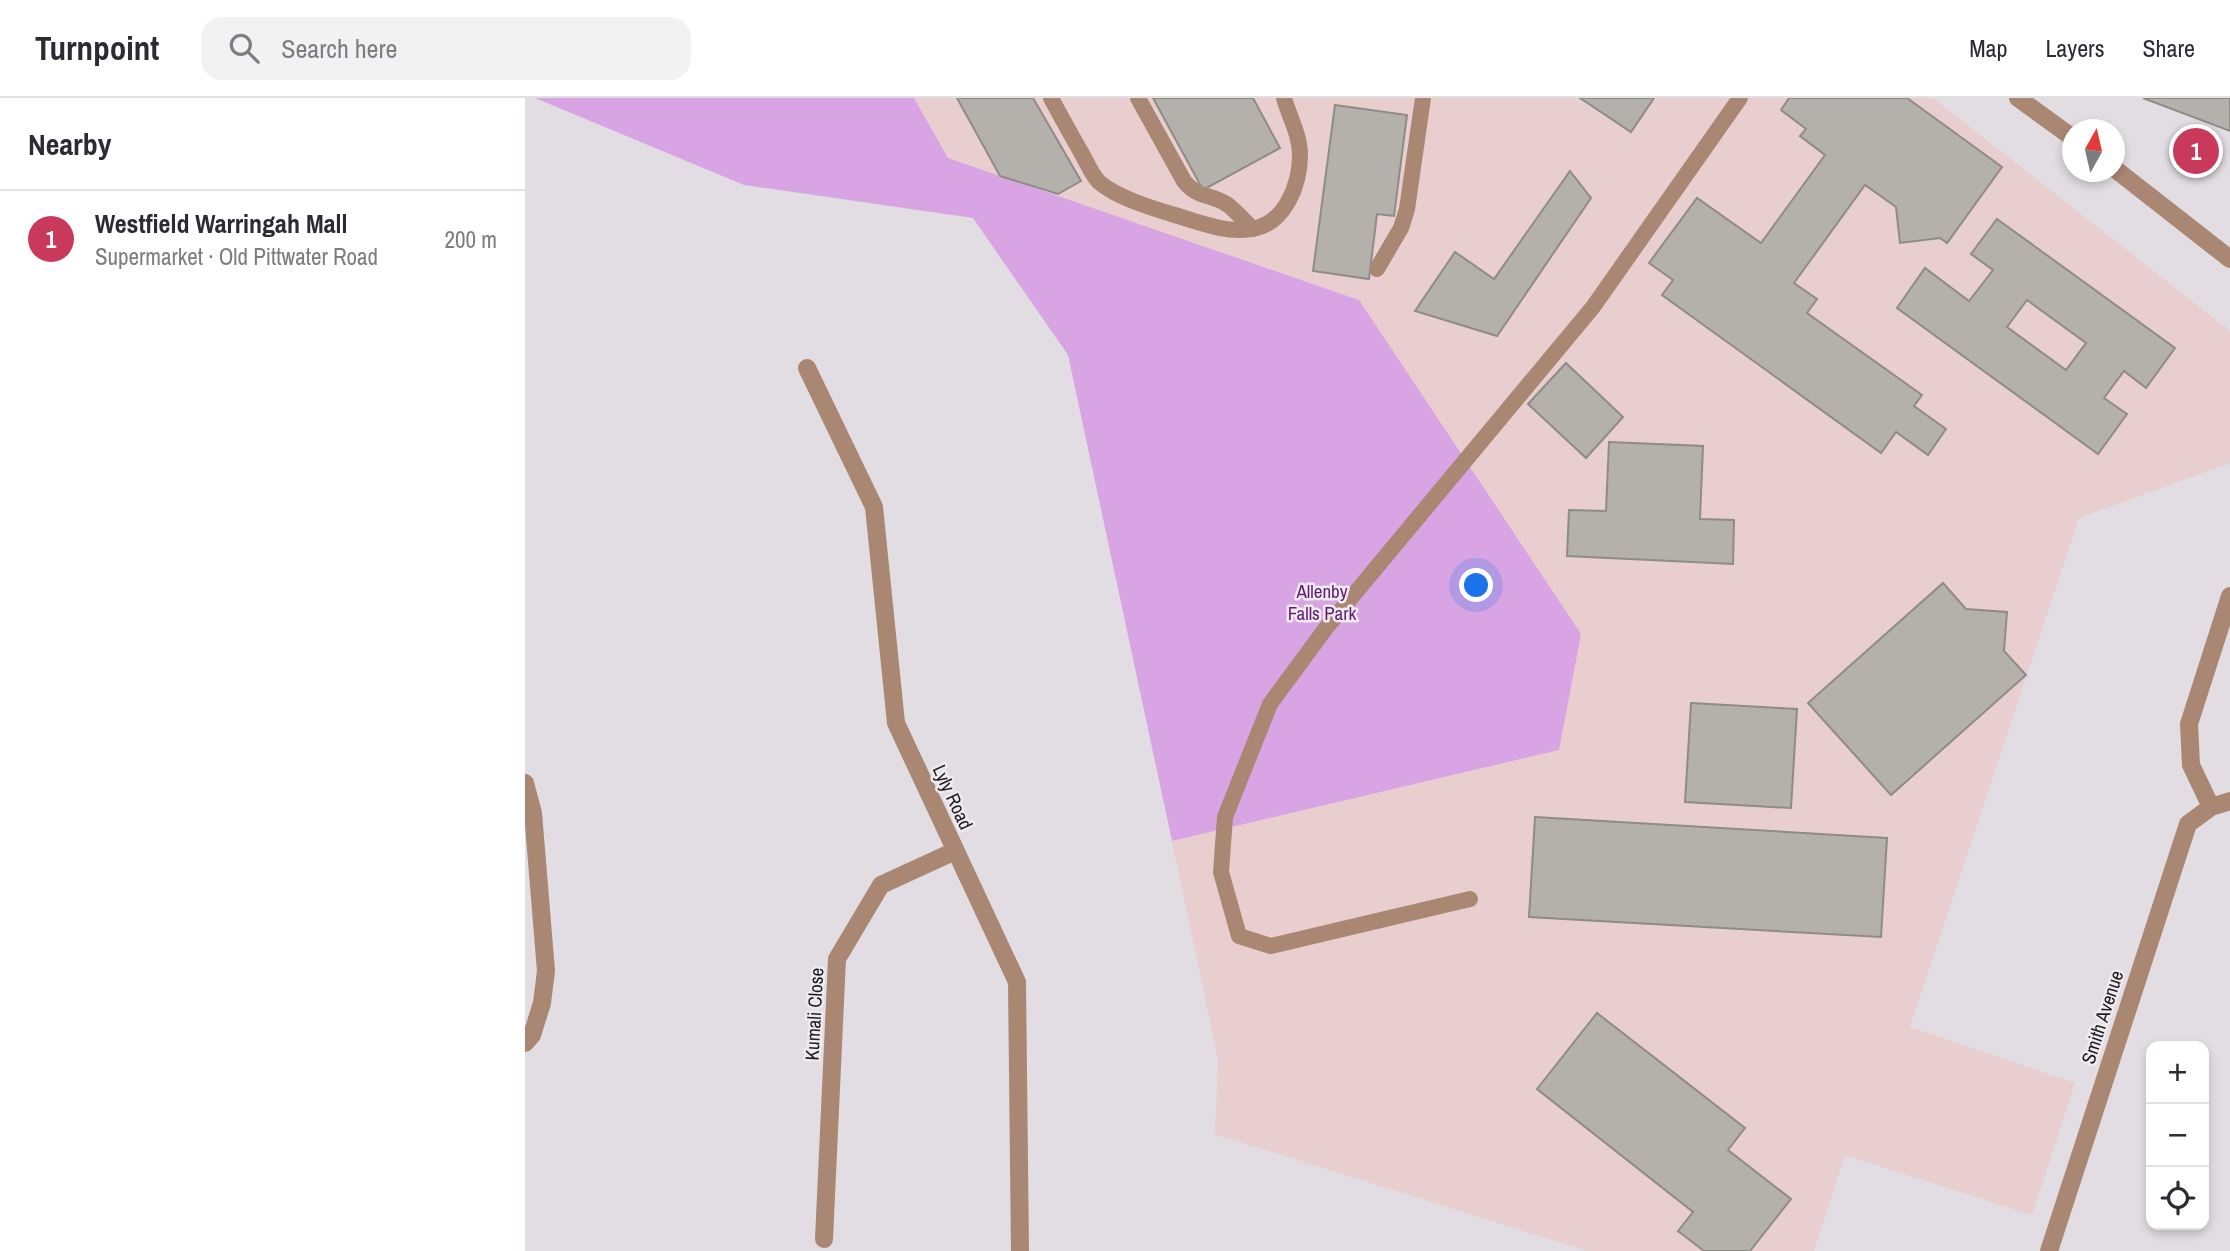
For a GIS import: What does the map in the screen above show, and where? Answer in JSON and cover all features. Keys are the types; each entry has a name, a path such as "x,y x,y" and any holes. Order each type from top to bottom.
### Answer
{"street":[{"path":"2018,98 2062,130"},
{"path":"2125,177 2230,259"},
{"name":"Lyly Road","path":"807,368 874,507 896,723 1017,982 1020,1251"},
{"path":"2211,807 2191,765 2189,724 2230,596"},
{"path":"525,783 533,813 546,971 542,1003 531,1035 525,1043"},
{"name":"Smith Avenue","path":"2049,1251 2188,824 2211,807 2230,801"},
{"name":"Kumali Close","path":"824,1239 837,959 881,885 955,851"}],"lane":[{"path":"1051,98 1097,180 1111,190 1162,211 1228,229 1253,229 1271,222 1283,210 1293,193 1300,155 1297,134 1284,98"},
{"path":"1138,98 1191,191 1213,197 1229,206 1253,229"},
{"path":"1377,270 1401,228 1407,209 1423,98 1417,98"},
{"path":"1470,899 1271,946 1239,936 1221,872 1225,817 1270,704 1326,628 1593,307 1740,98"}],"shaded area":[{"path":"914,98 1933,98 2230,331 2230,463 2079,518 1910,1027 2075,1083 2032,1215 1845,1155 1814,1251 1587,1251 1215,1134 1218,1059 1172,841 1559,750 1359,300 947,158"}],"green space":[{"name":"Allenby Falls Park","path":"535,98 914,98 948,158 1359,300 1581,634 1559,750 1172,841 1068,355 973,218 744,185"}],"building":[{"path":"957,98 1033,98 1081,181 1058,194 1000,176"},
{"path":"1153,98 1253,98 1280,148 1203,190"},
{"path":"1580,98 1654,98 1631,132"},
{"path":"1789,98 1907,98 2002,167 1947,243 1940,238 1900,243 1896,207 1865,185 1794,283 1817,299 1807,313 1922,395 1914,406 1946,429 1928,455 1896,432 1881,453 1662,295 1673,280 1649,263 1697,198 1761,243 1825,155 1800,136 1806,129 1781,110"},
{"path":"2143,98 2230,98 2230,131"},
{"path":"1335,105 1407,115 1394,216 1377,214 1369,279 1313,271"},
{"path":"1570,171 1591,198 1497,336 1415,311 1455,252 1494,279"},
{"path":"1997,219 2175,348 2146,388 2124,371 2104,398 2127,414 2098,454 1897,308 1925,268 1969,301 1993,270 1971,254","holes":["2027,300 2086,343 2066,370 2007,327"]},
{"path":"1566,363 1623,417 1586,458 1528,404"},
{"path":"1609,442 1703,446 1700,519 1734,520 1733,564 1567,556 1569,510 1606,511"},
{"path":"1943,583 1966,609 2007,612 2004,651 2026,675 1891,795 1808,703"},
{"path":"1691,703 1797,709 1791,808 1685,802"},
{"path":"1535,817 1887,838 1881,937 1529,917"},
{"path":"1597,1013 1745,1128 1728,1150 1791,1199 1750,1251 1704,1251 1678,1231 1693,1212 1537,1089"}],"place":[{"name":"Westfield Warringah Mall","path":"2196,151"}]}
